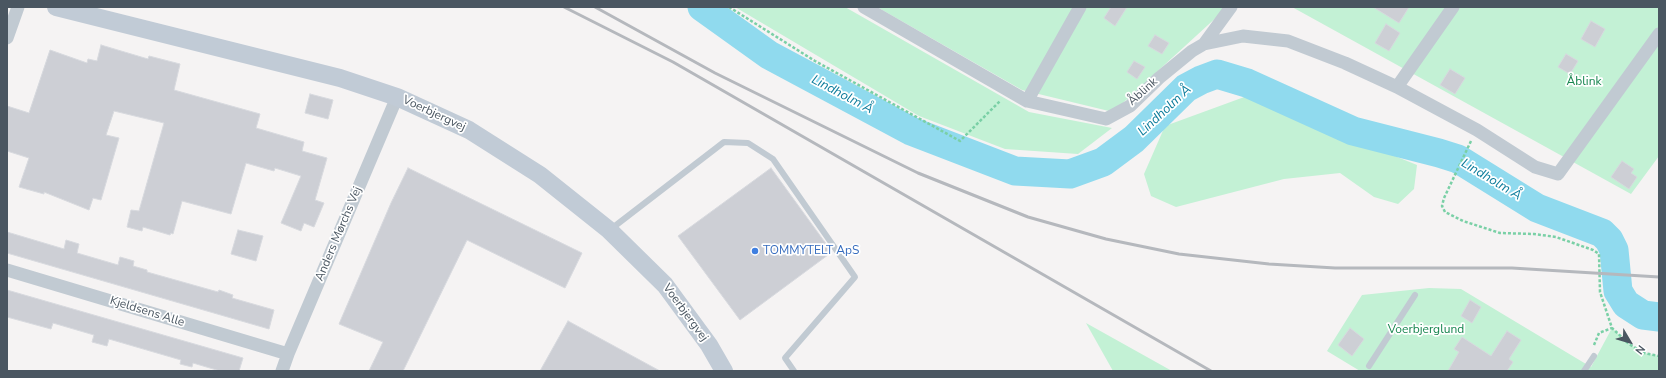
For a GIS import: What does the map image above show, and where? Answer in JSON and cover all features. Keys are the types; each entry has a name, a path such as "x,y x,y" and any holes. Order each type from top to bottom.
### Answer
{"street":[{"path":"7,38 18,7"},
{"name":"Voerbjergvej","path":"56,7 340,78 397,97 469,130 540,175 609,230 665,285 709,345 724,371"},
{"name":"Åblink","path":"866,7 1027,101 1106,119 1130,106 1159,78 1192,51 1204,44 1243,36 1288,41 1345,63 1397,87 1477,130 1535,167 1558,174 1659,34"},
{"path":"1027,101 1080,7"},
{"name":"Åblink","path":"1204,44 1231,7"},
{"path":"1397,87 1453,7"},
{"name":"Anders Mørchs Vej","path":"282,371 397,97"},
{"name":"Kjeldsens Alle","path":"7,270 288,354"}],"lane":[{"path":"609,230 724,142 748,143 773,159 855,277 785,358 794,371"},
{"path":"1369,366 1415,295"},
{"path":"1584,371 1594,356"}],"path":[{"path":"729,7 816,61 960,141 1010,91"},
{"path":"1470,144 1444,198 1442,206 1445,212 1452,217 1500,234 1534,234 1556,237 1593,250 1599,254 1600,292 1612,328 1629,344 1644,353 1659,356"},
{"path":"1594,356 1594,344 1599,333 1612,328"}],"green space":[{"path":"735,7 845,7 1029,112 1112,128 1078,154 1005,149 919,116"},
{"path":"877,7 1225,7 1220,14 1113,112 1022,90"},
{"name":"Åblink","path":"1292,7 1659,7 1659,156 1631,194"},
{"path":"1247,96 1417,165 1414,189 1398,204 1374,197 1340,173 1284,179 1176,207 1151,196 1144,174 1165,126"},
{"name":"Voerbjerglund","path":"1429,288 1461,289 1591,367 1612,328 1629,344 1644,353 1659,356 1659,371 1360,371 1327,351 1362,295"},
{"path":"1086,323 1172,371 1113,371"}],"building":[{"path":"1111,7 1127,7 1115,26 1104,18"},
{"path":"1373,7 1409,7 1399,23"},
{"path":"1591,21 1605,29 1595,47 1581,39"},
{"path":"1386,24 1400,33 1389,51 1375,43"},
{"path":"1155,35 1169,43 1162,54 1148,46"},
{"path":"101,45 148,59 149,56 180,64 174,90 260,114 256,128 304,142 302,151 327,158 315,200 324,203 314,227 304,223 301,231 281,223 301,176 275,168 274,171 246,163 231,214 182,201 173,234 171,233 170,235 143,227 142,231 127,227 131,210 139,211 164,123 114,111 106,135 119,138 101,200 93,198 89,210 44,192 44,194 19,187 29,158 7,151 7,106 29,113 50,50 87,63 88,59 97,61"},
{"path":"1566,54 1578,61 1570,74 1558,67"},
{"path":"1134,61 1145,67 1137,79 1127,72"},
{"path":"1450,69 1465,78 1455,94 1440,85"},
{"path":"310,94 333,100 328,119 305,113"},
{"path":"1622,161 1634,169 1631,173 1637,177 1629,189 1611,177"},
{"path":"408,168 582,253 565,288 467,240 403,371 369,371 383,342 339,324 391,203"},
{"path":"771,168 832,252 740,320 678,236"},
{"path":"238,230 263,236 256,261 231,254"},
{"path":"7,232 64,249 66,240 79,244 77,253 118,265 120,257 134,261 133,266 147,270 147,272 218,292 219,290 233,295 232,298 274,310 269,329 7,253"},
{"path":"7,290 243,358 239,371 220,371 193,363 192,367 180,364 181,360 109,339 107,346 92,342 94,335 53,323 51,329 7,317"},
{"path":"1470,300 1481,307 1472,323 1461,316"},
{"path":"568,321 660,371 540,371"},
{"path":"1350,328 1364,339 1352,356 1338,345"},
{"path":"1507,331 1521,340 1509,359 1513,362 1507,371 1448,371 1459,352 1454,349 1462,337 1491,356"}],"waterway":[{"name":"Lindholm Å","path":"702,7 769,55 911,131 1015,171 1070,174 1103,162 1134,139 1186,88 1217,74 1247,83 1353,131 1458,159 1537,208 1602,233 1609,240 1614,250 1618,291 1626,304 1643,315 1659,317"}],"railway":[{"path":"564,7 673,62 1211,371"},
{"path":"595,7 715,73 918,173 1028,217 1106,239 1179,254 1269,264 1335,268 1512,268 1659,277"}],"place":[{"name":"TOMMYTELT ApS","path":"755,251"}]}
